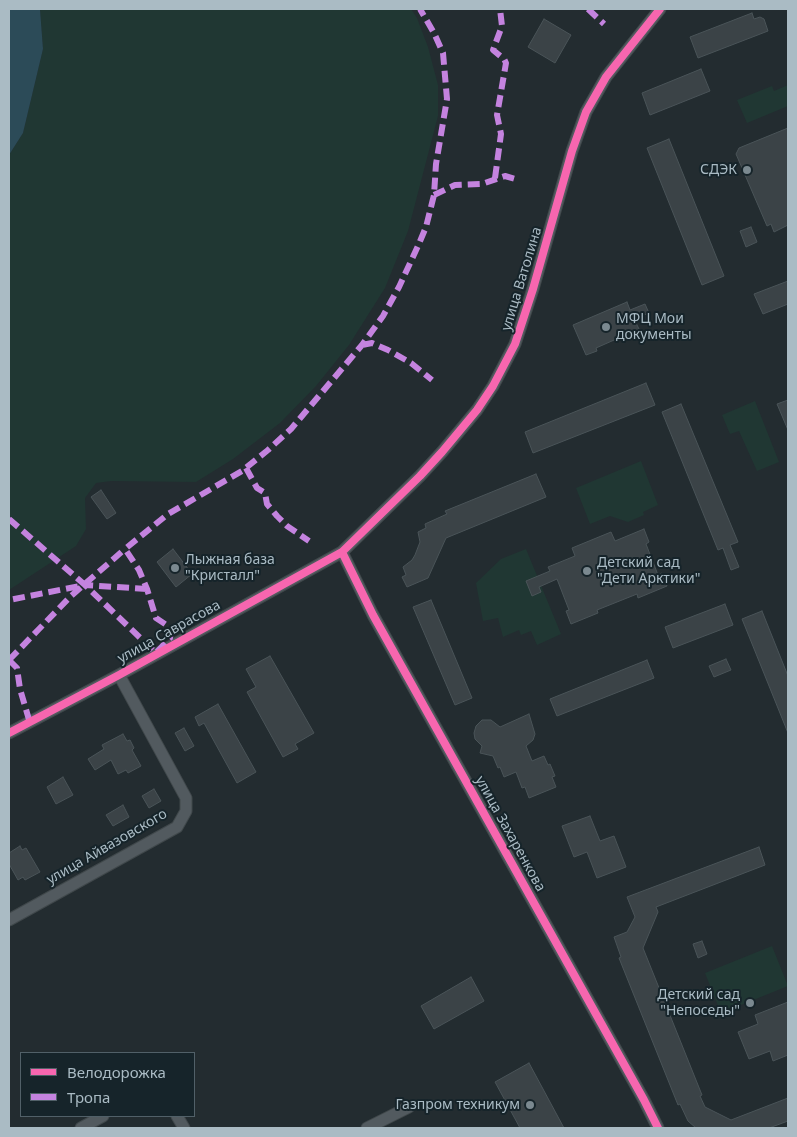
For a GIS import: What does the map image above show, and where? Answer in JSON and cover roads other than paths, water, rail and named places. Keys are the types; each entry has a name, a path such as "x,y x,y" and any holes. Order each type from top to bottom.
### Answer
{"street":[{"name":"улица Ватолина","path":"342,552 442,452 477,410 493,386 515,344 524,321 572,151 586,112 606,77 660,9"},
{"name":"улица Саврасова","path":"9,734 342,552"},
{"name":"улица Захаренкова","path":"342,552 377,622 640,1092 658,1128"},
{"name":"улица Айвазовского","path":"9,920 177,827 186,811 186,798 119,675"},
{"path":"367,1128 388,1124 410,1107"},
{"path":"81,1128 101,1117"},
{"path":"178,1117 184,1128"}],"water":[{"path":"9,9 40,9 43,49 23,133 9,155"}],"place":[{"name":"СДЭК","path":"747,170"},
{"name":"МФЦ Мои документы","path":"606,327"},
{"name":"Лыжная база \"Кристалл\"","path":"175,568"},
{"name":"Детский сад \"Дети Арктики\"","path":"587,571"},
{"name":"Детский сад \"Непоседы\"","path":"750,1003"},
{"name":"Газпром техникум","path":"530,1105"}]}
